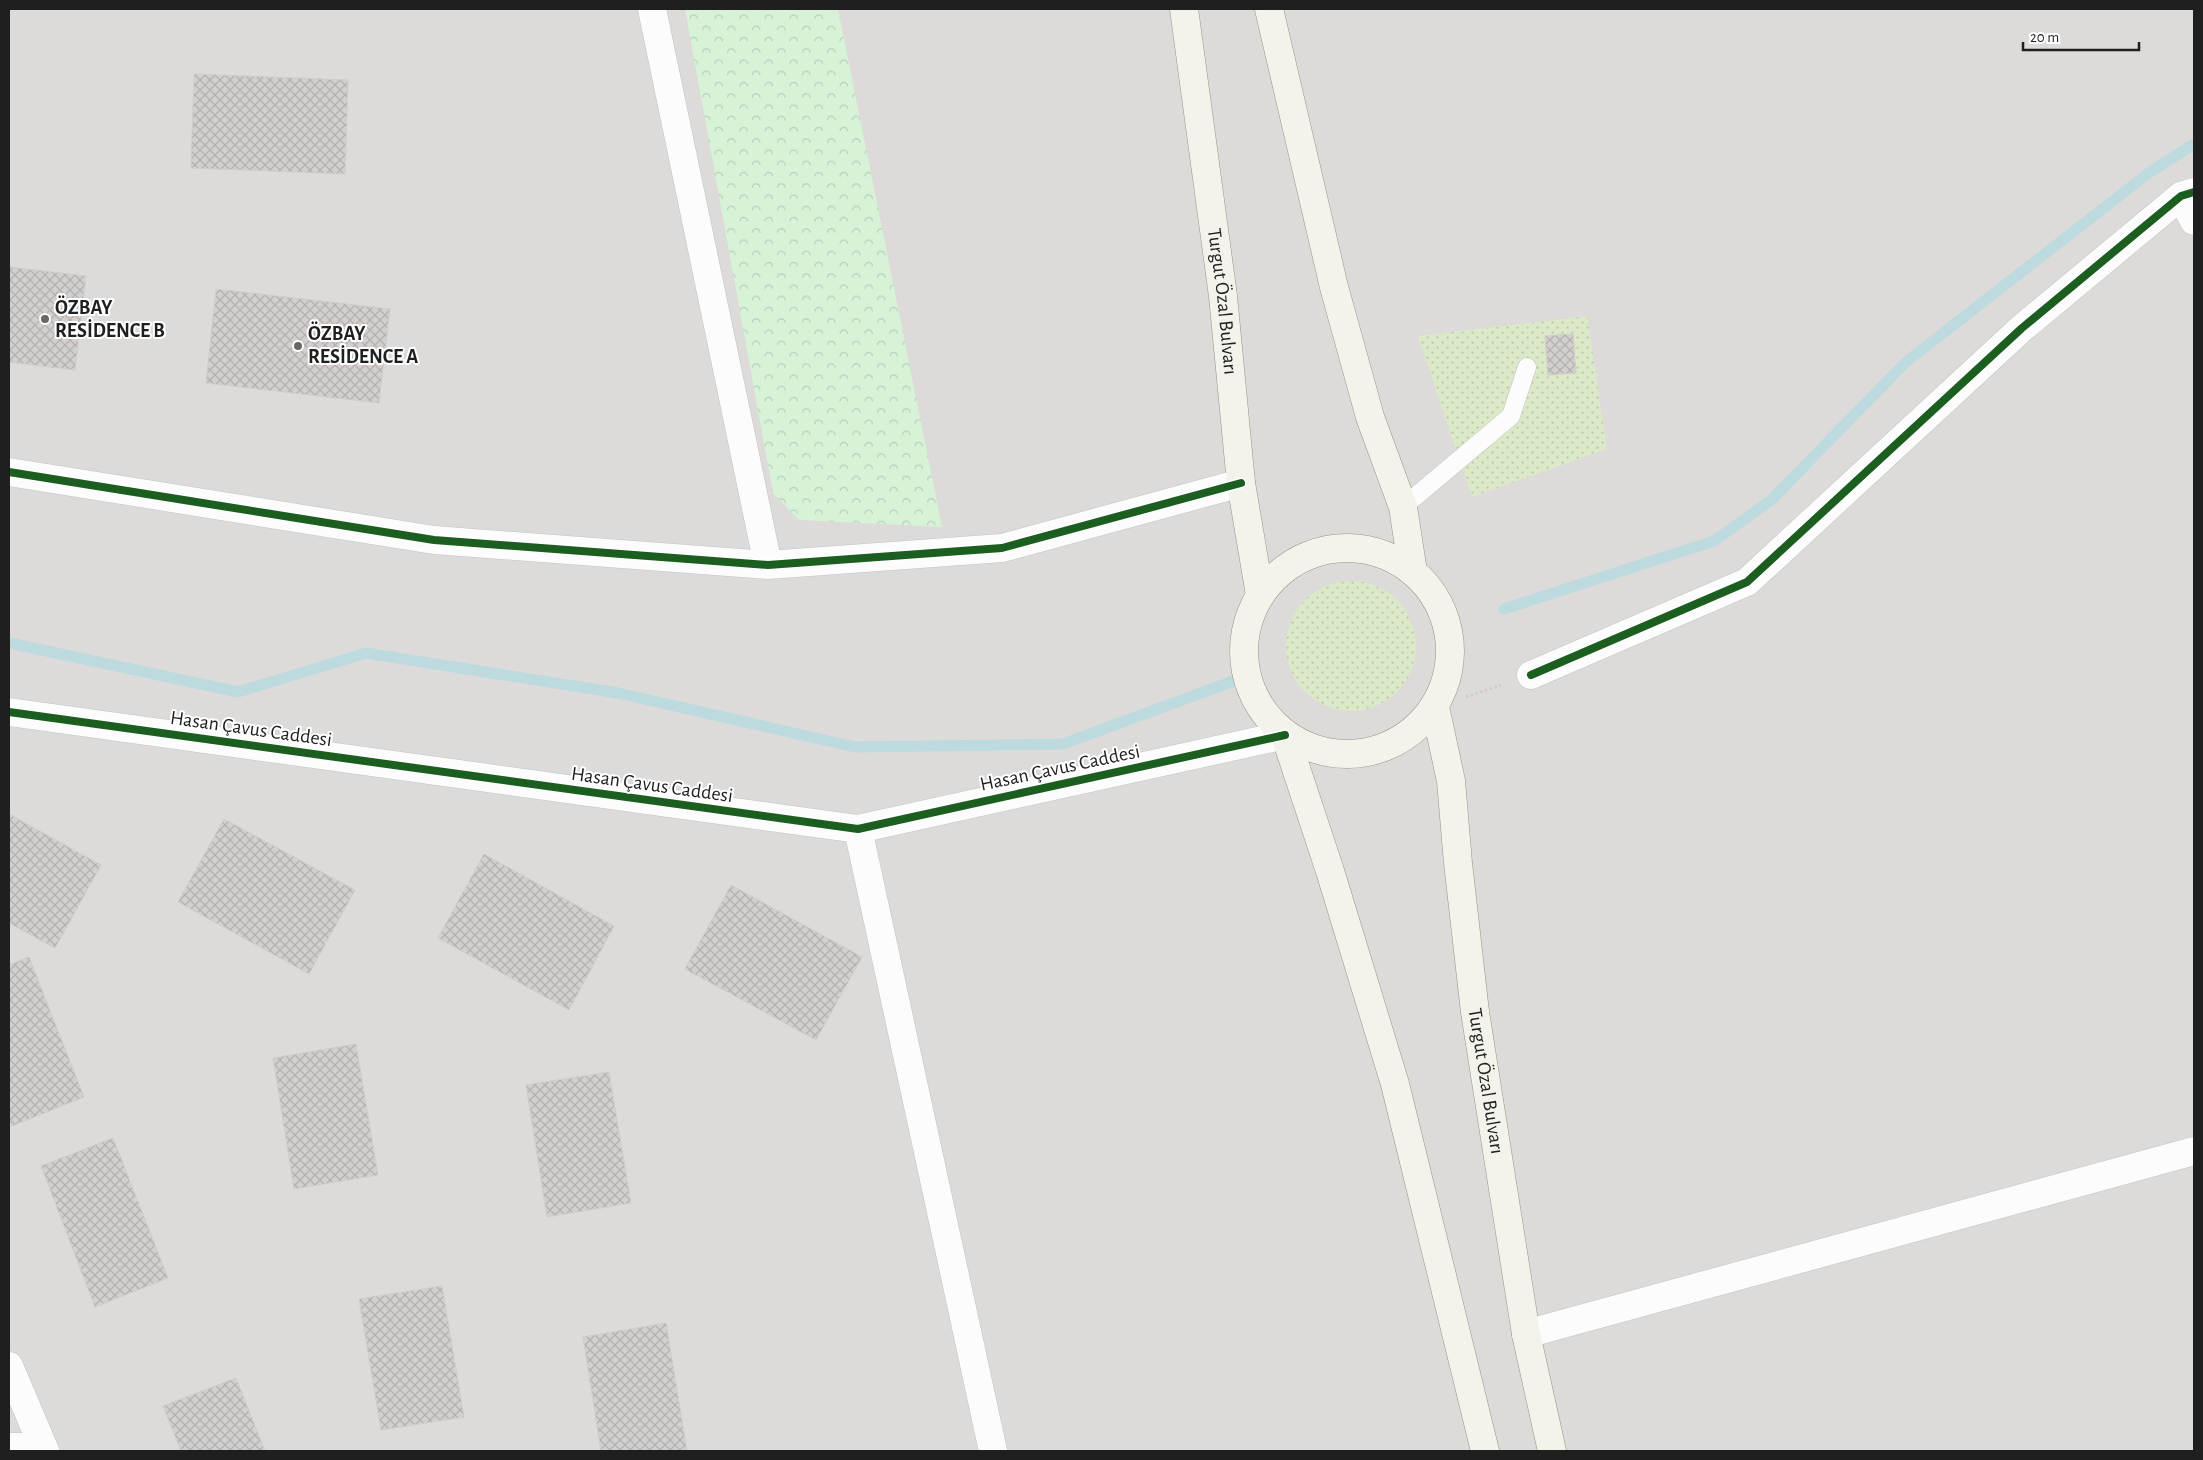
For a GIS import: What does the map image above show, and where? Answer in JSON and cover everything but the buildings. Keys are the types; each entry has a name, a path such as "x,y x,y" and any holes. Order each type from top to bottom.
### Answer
{"main road":[{"name":"Turgut Özal Bulvarı","path":"1184,9 1223,296 1241,483 1260,595"},
{"path":"1269,9 1334,286 1370,417 1403,507 1413,572"},
{"path":"1348,547 1382,554 1413,572 1433,594 1446,621 1450,650 1447,680 1435,707 1412,733 1382,749 1349,755 1316,750 1285,734 1263,713 1249,685 1243,654 1247,624 1260,595 1283,569 1314,553 1348,547"},
{"name":"Turgut Özal Bulvarı","path":"1435,707 1451,780 1458,863 1475,1012 1526,1334 1552,1451"},
{"path":"1285,734 1395,1084 1485,1451"}],"street":[{"path":"652,9 768,565"},
{"path":"1531,676 1747,582 2022,328 2188,194 2194,221"},
{"path":"9,472 434,540 768,565 1002,548 1241,483"},
{"name":"Hasan Çavus Caddesi","path":"9,712 858,829 1285,734"},
{"path":"858,829 993,1451"},
{"path":"1526,1334 2194,1151"},
{"path":"9,1366 44,1449 9,1447"}],"lane":[{"path":"1403,507 1511,416 1527,367"}],"path":[{"path":"1435,707 1531,676"}],"shaded area":[{"path":"9,9 2194,9 2194,1451 9,1451"}],"green space":[{"path":"685,9 838,9 942,527 799,520 773,493"},
{"path":"1587,316 1607,449 1472,497 1418,336"},
{"path":"1351,581 1364,582 1376,586 1397,600 1411,621 1415,633 1415,659 1411,671 1397,692 1376,706 1364,710 1351,711 1338,710 1326,706 1305,692 1291,671 1287,659 1286,646 1287,633 1291,621 1305,600 1326,586 1338,582"}],"waterway":[{"path":"1504,609 1714,541 1770,501 1906,362 2150,172 2194,144"},
{"path":"9,643 238,692 366,653 618,693 855,747 1063,744 1236,680"}],"cycle path":[{"path":"1531,675 1747,582 2022,328 2181,196 2194,192"},
{"path":"9,472 434,540 768,565 1002,548 1241,483"},
{"path":"9,712 858,829 1285,735"}],"place":[{"name":"ÖZBAY RESİDENCE B","path":"45,319"},
{"name":"ÖZBAY RESİDENCE A","path":"298,346"}]}
